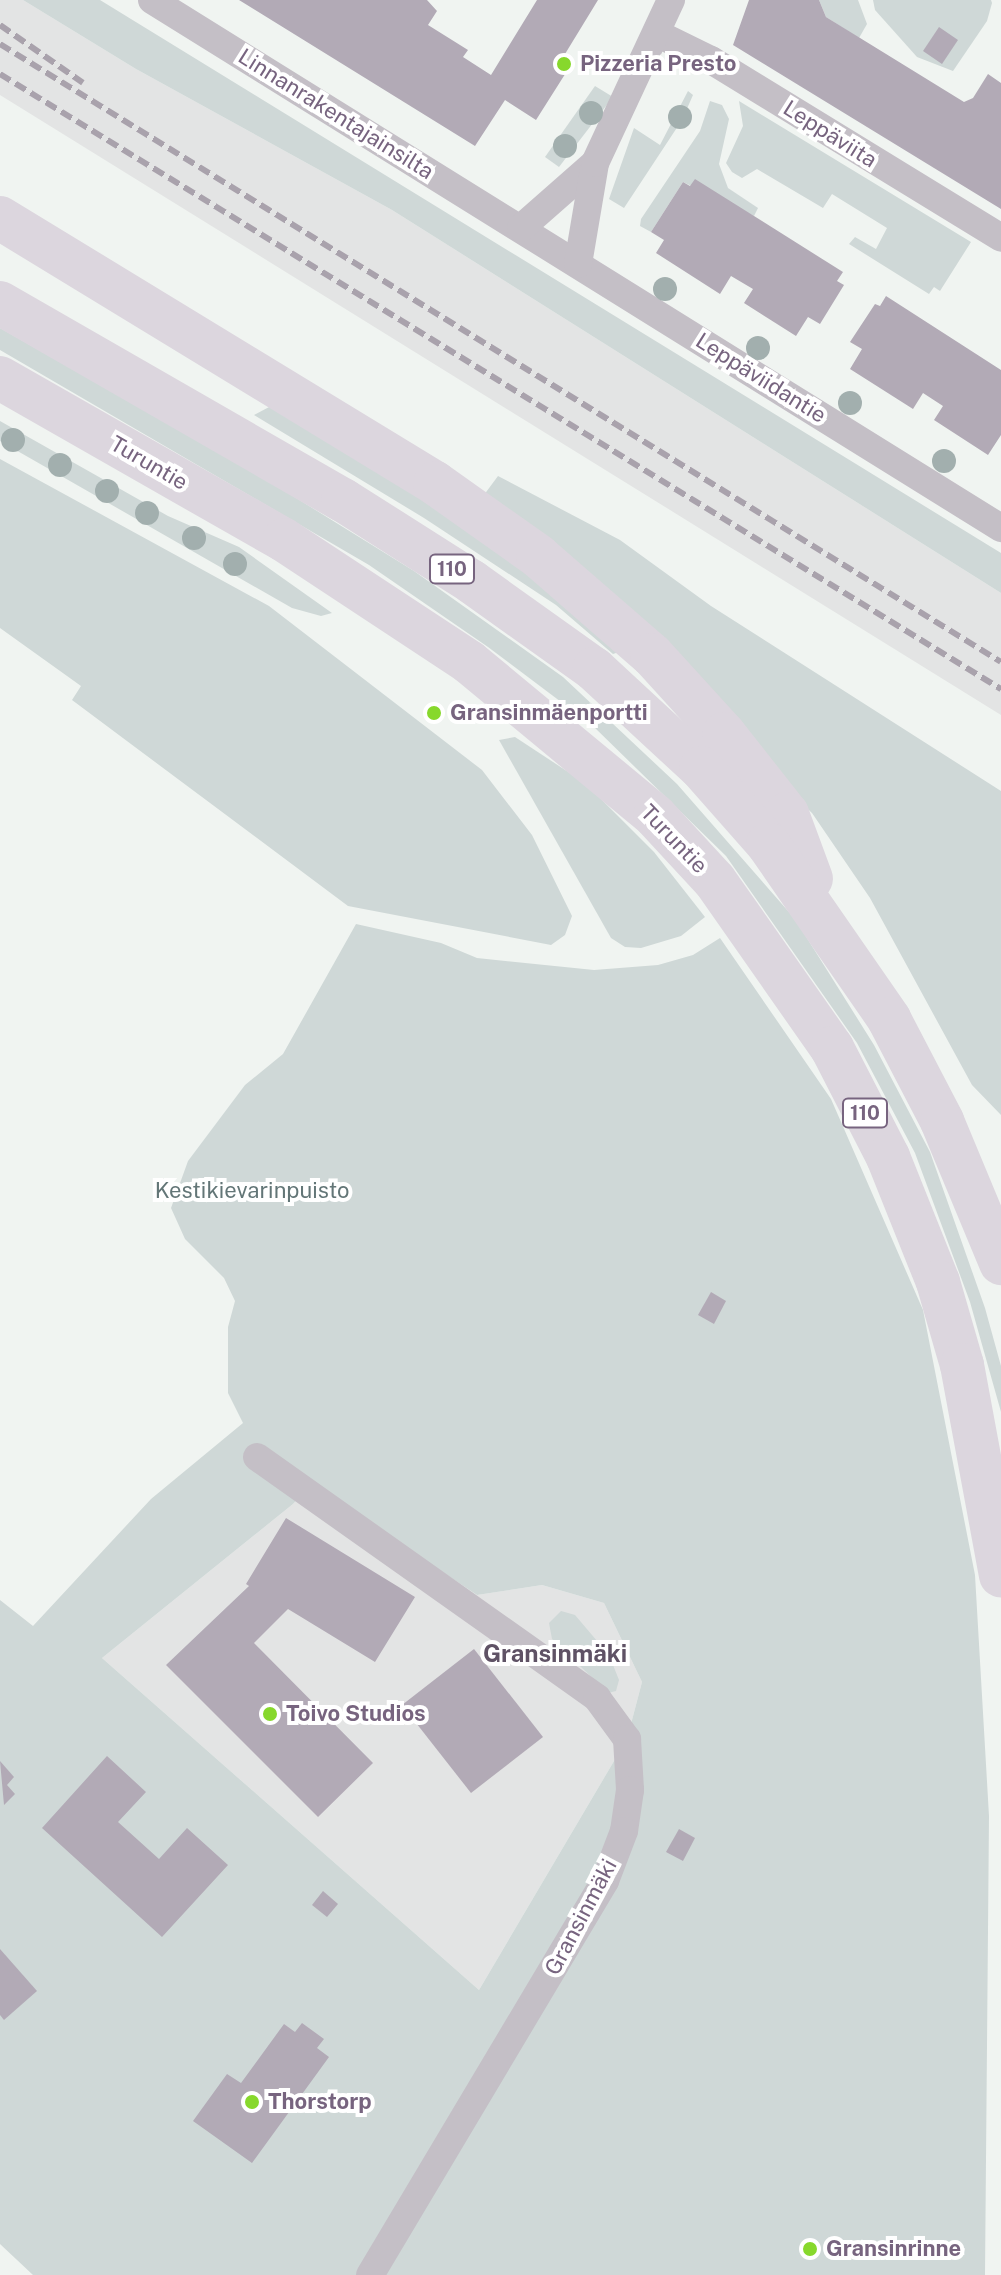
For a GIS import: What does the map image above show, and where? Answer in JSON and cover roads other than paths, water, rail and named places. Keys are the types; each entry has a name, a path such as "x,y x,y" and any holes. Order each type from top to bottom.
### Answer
{"main road":[{"path":"0,218 435,483 538,556 652,655 724,734 787,814 829,926"},
{"name":"110","path":"0,303 343,500 472,582 594,669 701,768 768,844 829,926 889,1019 942,1121 1001,1263"},
{"name":"Turuntie","path":"0,378 284,540 469,662 655,816 715,881 832,1048 888,1157 938,1282 962,1365 1001,1575"}],"street":[{"name":"Linnanrakentajainsilta","path":"152,0 521,228"},
{"path":"578,264 595,163 658,34 671,0"},
{"name":"Leppäviita","path":"658,34 711,60 1001,238"},
{"path":"521,228 595,163"},
{"name":"Leppäviidantie","path":"521,228 1001,528"},
{"name":"Gransinmäki","path":"257,1457 597,1698 627,1739 630,1790 624,1831 605,1881 370,2275"}],"railway":[{"path":"0,25 83,83"},
{"path":"0,44 1001,662"},
{"path":"0,74 1001,689"}],"place":[{"name":"Pizzeria Presto","path":"564,64"},
{"name":"Gransinmäenportti","path":"434,713"},
{"name":"Toivo Studios","path":"270,1714"},
{"name":"Thorstorp","path":"252,2102"},
{"name":"Gransinrinne","path":"810,2249"}],"district":[{"name":"Gransinmäki","path":"555,1654"}],"park label":[{"name":"Kestikievarinpuisto","path":"252,1191"}]}
